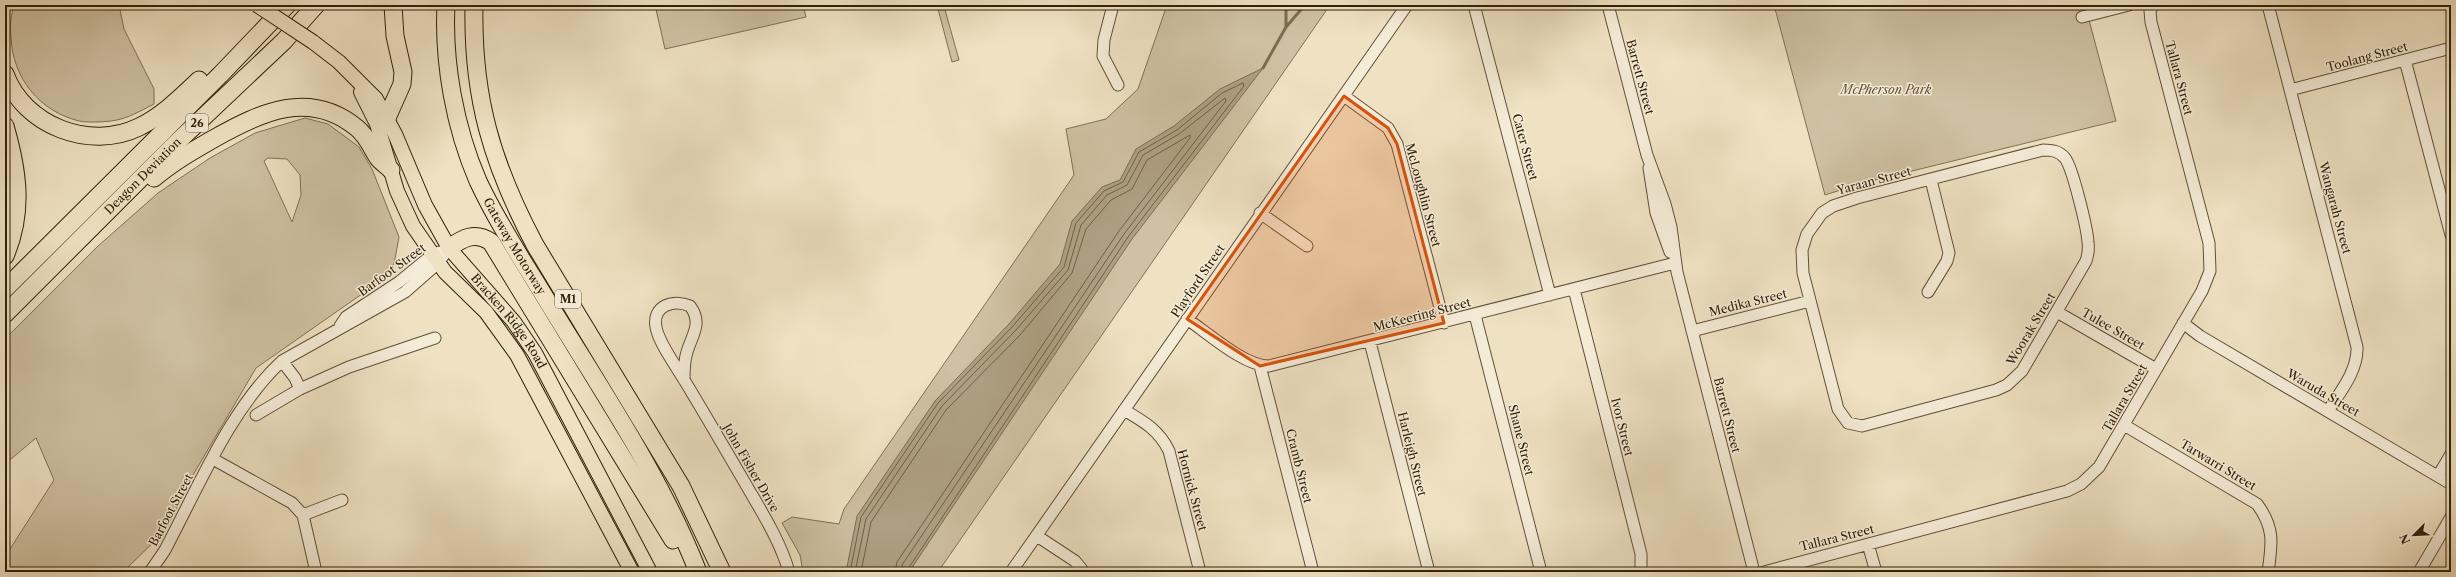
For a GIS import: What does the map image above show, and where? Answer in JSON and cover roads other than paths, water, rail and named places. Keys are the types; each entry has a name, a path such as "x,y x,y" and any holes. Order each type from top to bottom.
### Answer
{"highway":[{"name":"Deagon Deviation","path":"5,289 255,39 287,5"},
{"name":"Deagon Deviation","path":"5,314 111,208 284,41 316,5"},
{"path":"387,118 402,84 403,72 395,36 393,5"},
{"name":"Gateway Motorway","path":"446,5 448,61 454,101 463,137 478,180 502,226 649,470 695,565"},
{"name":"Gateway Motorway","path":"474,5 473,41 484,119 498,166 515,208 535,245 681,486 722,572"},
{"path":"5,74 22,102 44,121 70,133 98,136 114,135 139,127 152,120 190,90 237,44 255,39"},
{"path":"111,208 132,199 148,183 181,157 241,123 276,109 308,107 341,117 361,132 378,158 391,170"},
{"path":"5,126 17,171 18,205 12,238 5,256"},
{"path":"449,248 470,237 484,237 491,242 676,545 695,565"}],"main road":[{"name":"Bracken Ridge Road","path":"257,5 313,42 340,62 368,89 387,118 425,205 449,248 514,322 535,354 650,572"},
{"name":"Bracken Ridge Road","path":"357,80 377,124 405,210 435,259 486,312 517,355 632,572"}],"street":[{"path":"1113,5 1104,40 1103,56 1118,85"},
{"name":"Playford Street","path":"1011,572 1260,213 1407,5"},
{"name":"Cater Street","path":"1474,5 1550,295"},
{"name":"Barrett Street","path":"1608,5 1647,155 1662,191 1671,227 1675,264 1754,572"},
{"path":"2082,17 2130,5"},
{"name":"Tallara Street","path":"1764,572 2074,488 2094,473 2124,425 2207,280 2211,254 2151,22 2150,11 2152,5"},
{"name":"Wangarah Street","path":"2268,5 2358,347 2358,358 2354,369 2328,411"},
{"name":"Toolang Street","path":"2290,90 2451,48"},
{"path":"2405,60 2451,235"},
{"name":"McLoughlin Street","path":"1344,96 1388,128 1397,144 1444,323"},
{"name":"Yaraan Street","path":"1848,423 1838,409 1803,273 1802,250 1807,234 1822,213 1833,206 1857,198 2043,150 2059,152"},
{"name":"Woorak Street","path":"1848,423 1862,426 2007,385 2022,371 2086,261 2088,252 2086,229 2070,168 2059,152"},
{"path":"1928,292 1947,261 1948,253 1931,180"},
{"path":"1260,213 1307,246"},
{"name":"Barfoot Street","path":"150,572 165,550 242,406 264,376 282,361 339,328 346,318 435,259 449,248"},
{"name":"McKeering Street","path":"1260,366 1278,364 1370,342 1675,264"},
{"name":"Ivor Street","path":"1574,290 1641,554 1641,572"},
{"name":"Medika Street","path":"1692,331 1810,301"},
{"name":"John Fisher Drive","path":"684,380 686,354 697,327 697,320 690,306 676,302 662,307 657,314 656,328 684,380 764,516 783,552 789,572"},
{"name":"Tulee Street","path":"2057,312 2156,369"},
{"name":"Shane Street","path":"1475,314 1541,572"},
{"path":"1187,319 1249,361 1260,366"},
{"name":"Waruda Street","path":"2183,323 2200,336 2451,484"},
{"path":"256,415 300,389 349,367 435,338"},
{"name":"Harleigh Street","path":"1370,342 1429,572"},
{"path":"282,361 295,378 300,389"},
{"name":"Cramb Street","path":"1260,366 1313,572"},
{"name":"Hornick Street","path":"1124,410 1158,433 1169,451 1200,572"},
{"name":"Tarwarri Street","path":"2124,425 2257,504 2266,516 2272,537 2268,572"},
{"path":"2438,476 2451,454"},
{"path":"213,459 292,503 303,515 316,572"},
{"path":"303,515 342,500"},
{"path":"2419,572 2451,517"},
{"path":"1037,536 1075,561 1084,572"},
{"path":"1868,544 1876,572"}],"water":[{"path":"1263,68 1132,239 909,572 846,572 857,516 935,401 1009,324 1060,264 1072,221 1102,187 1120,180 1136,149 1174,126 1220,89"}],"waterway":[{"path":"1286,5 1286,27"},
{"path":"1263,68 1286,27 1305,5"}],"park label":[{"name":"McPherson Park","path":"1886,90"}]}
